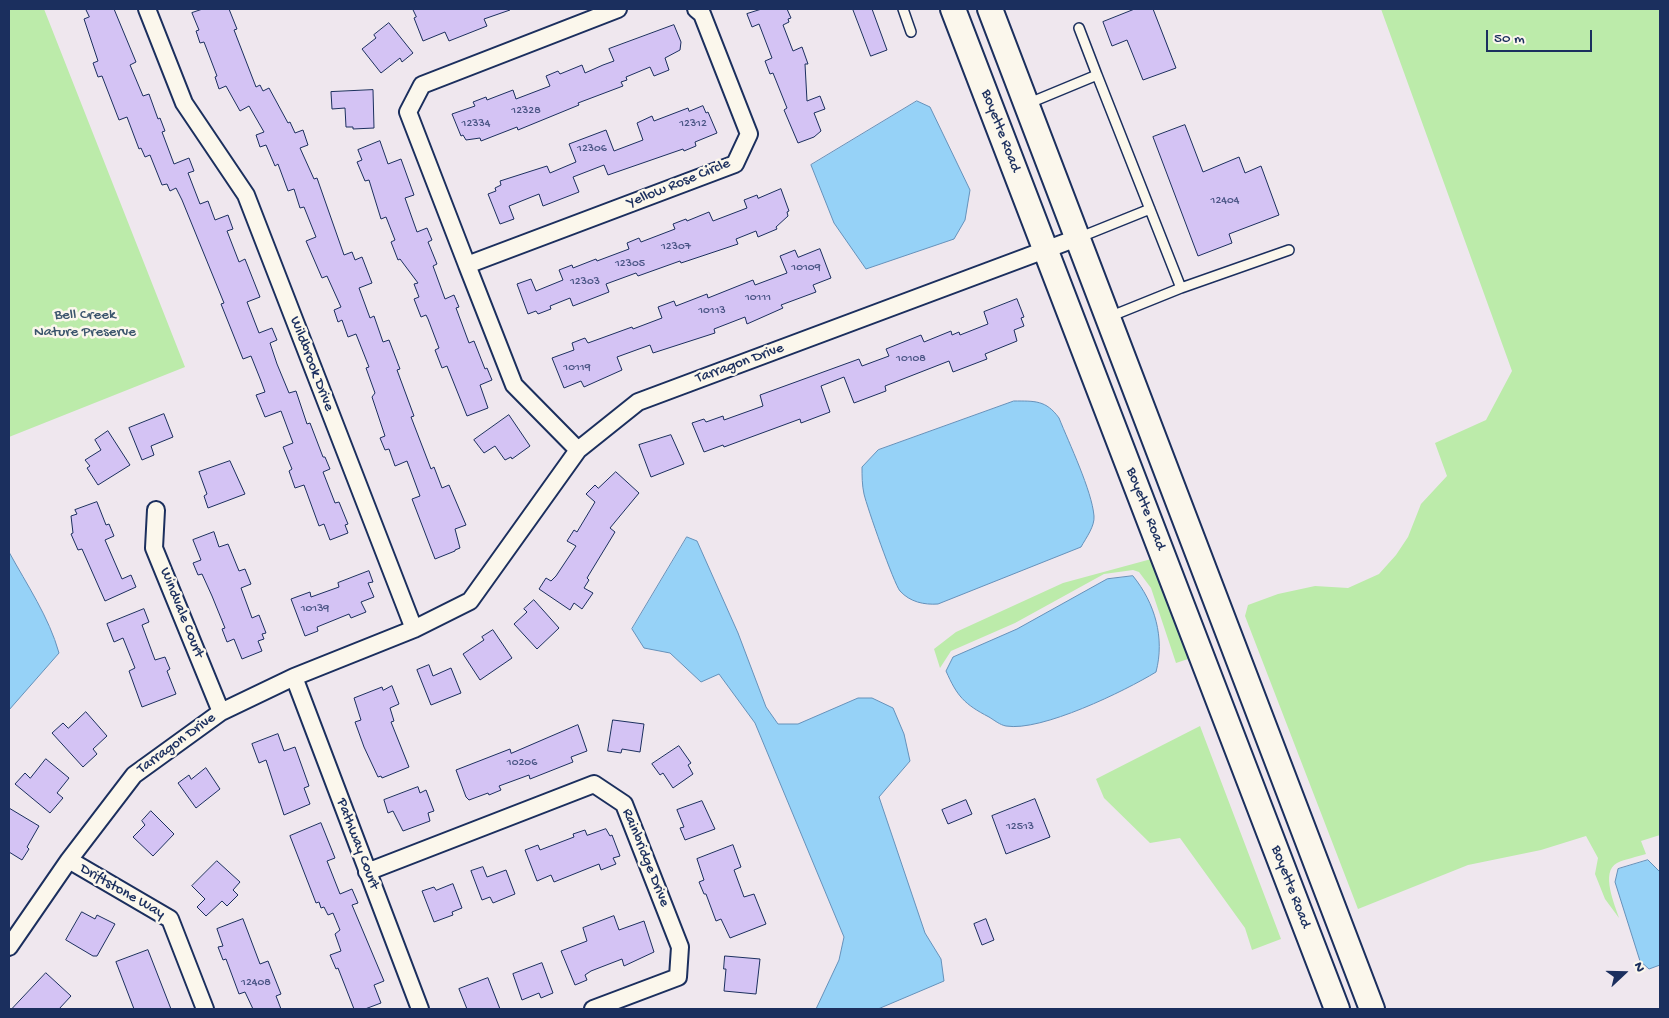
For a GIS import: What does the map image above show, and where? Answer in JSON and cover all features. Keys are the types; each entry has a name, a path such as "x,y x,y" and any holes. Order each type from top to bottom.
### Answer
{"main road":[{"name":"Boyette Road","path":"953,9 1337,1009"},
{"path":"990,9 1372,1009"}],"street":[{"name":"Wildbrook Drive","path":"147,9 184,103 246,195 414,629"},
{"path":"578,450 514,385 408,112 422,84 618,9"},
{"name":"Yellow Rose Circle","path":"467,265 735,164 748,134 702,14 696,9"},
{"name":"Tarragon Drive","path":"9,946 69,860 134,775 221,712 294,677 414,629 470,601 578,450 638,402 1078,238"},
{"name":"Windvale Court","path":"156,510 154,548 221,712"},
{"name":"Pathway Court","path":"294,677 420,1009"},
{"name":"Rainbridge Drive","path":"368,872 594,784 624,804 680,948 678,977 592,1009"},
{"name":"Driftstone Way","path":"69,860 170,919 205,1009"}],"lane":[{"path":"903,9 911,32"},
{"path":"1079,28 1181,288"},
{"path":"1026,105 1097,75"},
{"path":"1078,238 1150,209"},
{"path":"1108,318 1181,288 1289,250"}],"green space":[{"name":"Bell Creek Nature Preserve","path":"9,9 44,9 185,367 9,437"},
{"path":"1381,9 1660,9 1660,835 1641,841 1646,854 1617,863 1612,867 1609,881 1610,889 1619,918 1605,899 1595,874 1598,858 1586,836 1541,850 1468,865 1358,909 1245,616 1248,605 1278,594 1315,586 1348,588 1379,574 1396,555 1408,537 1421,504 1447,476 1435,443 1486,420 1512,371"},
{"path":"1155,558 1191,652 1188,659 1176,663 1151,588 1139,572 1133,570 1104,574 1015,623 951,651 940,668 934,649 956,632 1063,583"},
{"path":"1200,726 1281,939 1252,950 1245,928 1180,838 1150,843 1104,798 1096,779"}],"water":[{"path":"917,101 930,107 970,190 965,220 954,239 866,269 834,223 811,165"},
{"path":"1014,401 1040,403 1049,408 1059,418 1089,494 1094,516 1090,532 1081,547 938,604 928,604 913,600 900,591 887,561 864,494 862,467 878,450"},
{"path":"687,537 697,541 738,633 766,707 778,724 798,724 858,698 872,698 893,708 904,734 910,761 879,797 925,933 941,959 944,981 878,1009 816,1009 839,960 844,937 755,723 719,674 701,682 670,653 644,648 632,629"},
{"path":"9,552 44,614 59,653 9,710"},
{"path":"1133,576 1141,586 1156,621 1159,646 1156,672 1104,699 1061,717 1021,726 1002,725 973,708 962,699 946,671 953,657 1017,629 1107,579"},
{"path":"1648,860 1660,872 1660,965 1649,969 1640,961 1615,882 1618,869"}],"building":[{"path":"86,9 114,9 136,62 130,65 143,96 149,94 158,119 160,118 165,131 162,132 174,164 189,158 194,171 188,173 200,204 208,201 215,220 228,215 233,229 227,231 239,262 245,259 260,297 247,302 259,333 272,328 277,340 270,343 277,364 289,393 296,391 307,424 310,423 323,457 325,457 330,469 323,472 335,503 339,502 348,524 345,525 348,533 330,540 324,524 319,526 304,485 295,488 289,471 292,469 283,447 293,443 281,411 265,417 256,395 265,392 261,381 251,356 243,359 221,304 224,303 182,200 176,188 170,191 167,184 162,185 150,155 145,157 141,148 139,149 127,117 119,120 102,76 98,77 93,63 98,61 84,19 89,17"},
{"path":"203,9 229,9 237,29 234,30 256,87 260,85 263,91 269,88 295,133 303,130 308,145 300,148 314,179 317,178 344,255 352,252 355,260 362,257 372,283 359,288 370,318 374,316 383,342 389,340 400,369 397,370 414,416 411,417 431,469 434,467 442,488 449,485 466,525 455,529 460,548 455,551 435,559 412,499 420,496 407,461 395,466 389,449 385,450 380,438 385,436 372,397 375,393 366,368 369,367 356,334 348,337 342,320 338,322 334,310 341,307 327,276 322,278 306,241 316,237 304,207 300,208 294,189 288,191 278,164 275,166 266,145 260,147 256,135 264,132 249,106 240,111 226,86 219,89 215,77 217,76 204,42 200,43 196,31 199,30 192,13"},
{"path":"413,9 510,10 484,19 487,26 449,41 445,32 423,41 414,18 416,17"},
{"path":"762,9 787,9 791,18 788,19 789,22 783,25 793,51 802,47 808,64 805,64 807,101 820,96 825,109 814,113 821,131 814,137 798,143 784,110 787,108 773,73 770,74 765,61 772,58 759,24 752,27 747,14"},
{"path":"853,9 872,9 887,50 871,56"},
{"path":"1135,9 1153,9 1176,68 1143,80 1127,40 1112,46 1103,22"},
{"path":"389,23 413,53 402,62 400,58 381,73 362,49 376,38 374,35"},
{"path":"674,25 681,42 680,50 665,58 669,70 654,76 650,67 626,77 627,80 621,82 623,86 578,103 579,105 518,130 517,127 481,141 480,138 466,140 463,135 461,136 452,114 475,106 473,102 486,97 487,100 513,90 516,99 550,86 546,76 558,71 560,74 582,65 585,73 614,61 609,49"},
{"path":"373,90 374,128 353,129 353,127 346,127 345,108 332,109 331,92"},
{"path":"703,106 706,113 708,112 717,133 695,142 696,146 608,175 604,165 573,177 579,192 543,206 539,194 509,206 514,219 500,224 488,194 496,191 495,188 501,185 500,181 547,166 550,173 576,162 569,144 606,130 614,151 643,140 637,123 652,116 654,121 688,108 689,111"},
{"path":"1185,125 1203,172 1239,157 1245,173 1261,166 1279,215 1229,234 1232,243 1198,256 1153,137"},
{"path":"380,141 388,164 401,159 414,195 405,198 417,232 427,228 432,240 428,242 437,264 433,266 445,299 454,295 459,307 456,308 469,343 474,341 485,369 487,368 492,380 480,385 488,408 467,416 447,366 442,368 435,350 439,348 428,319 426,315 421,317 414,299 419,297 414,284 418,283 400,259 398,260 391,242 395,240 386,217 381,219 369,180 365,181 357,162 362,160 358,150"},
{"path":"781,189 789,211 787,212 788,216 776,227 777,229 758,237 756,231 736,239 738,244 638,276 636,273 606,284 609,292 573,306 570,298 550,306 551,309 538,314 536,311 528,314 517,284 531,279 536,291 563,280 559,270 572,265 573,268 596,259 597,261 629,249 627,243 639,238 641,242 675,229 673,224 686,219 687,221 709,212 713,221 747,208 744,200 757,195 758,198"},
{"path":"820,249 831,278 813,285 816,292 781,305 783,308 747,324 745,317 714,329 715,333 653,353 650,345 617,357 622,370 584,387 581,381 564,388 552,358 574,350 572,343 585,338 588,343 662,318 658,307 674,301 676,306 707,294 708,298 753,280 755,285 787,273 780,256 795,250 798,257"},
{"path":"1017,299 1024,317 1021,318 1024,326 1014,330 1017,341 985,354 987,359 953,372 949,361 885,386 886,391 854,403 844,377 821,386 830,412 801,423 800,419 724,447 723,445 704,452 692,423 704,419 706,422 723,416 724,420 763,406 760,395 859,359 862,366 889,356 886,349 921,335 924,342 951,331 952,335 959,332 960,335 988,324 984,312"},
{"path":"164,414 173,437 151,446 154,455 142,460 129,428"},
{"path":"509,415 530,446 512,459 511,457 505,460 495,446 484,453 474,440"},
{"path":"108,431 130,465 98,485 87,468 90,466 85,460 101,450 95,440"},
{"path":"671,435 684,464 651,477 639,445"},
{"path":"230,461 245,494 208,508 204,496 207,494 199,472"},
{"path":"616,472 639,493 610,528 615,532 587,578 589,580 584,588 593,593 582,609 574,603 570,610 539,589 546,578 551,581 556,576 576,546 567,541 574,530 577,532 595,502 586,494 595,485 598,488"},
{"path":"97,502 106,525 109,524 114,536 105,540 122,579 131,575 136,587 105,601 82,549 78,550 71,534 73,533 71,516 77,514 75,510"},
{"path":"214,532 219,547 228,544 239,571 245,569 251,584 241,588 252,618 259,615 266,633 262,634 264,639 258,641 262,651 242,659 234,639 227,642 222,629 225,628 212,596 202,574 198,575 193,563 201,560 193,540"},
{"path":"369,571 373,582 368,583 374,597 361,602 366,612 351,618 349,614 317,627 318,631 305,636 291,599 310,592 311,597 339,587 338,583"},
{"path":"534,600 559,628 537,649 514,624 527,612 524,609"},
{"path":"144,609 149,622 142,625 155,660 165,657 170,669 167,671 176,694 142,707 129,671 135,668 123,638 114,642 107,624"},
{"path":"493,630 512,658 480,680 463,654 484,640 482,637"},
{"path":"429,665 433,676 451,668 461,693 431,705 417,670"},
{"path":"392,686 399,704 390,708 394,721 391,722 409,767 382,778 381,776 378,777 355,722 361,720 354,698 382,687 383,690"},
{"path":"86,712 107,736 93,749 97,754 83,767 52,733 63,723 68,728"},
{"path":"613,720 644,724 640,752 622,749 621,753 608,751"},
{"path":"578,725 587,751 571,757 573,762 530,779 529,775 499,786 501,790 489,795 488,793 469,800 466,797 456,770 510,749 511,753"},
{"path":"278,734 284,751 295,747 309,786 304,788 310,804 284,815 266,760 259,763 252,744"},
{"path":"679,746 691,763 688,765 693,774 673,788 663,773 660,775 652,764"},
{"path":"46,759 69,778 57,793 63,798 50,813 15,784 25,773 30,778"},
{"path":"206,768 220,789 196,808 178,783 189,775 191,779"},
{"path":"418,787 420,793 426,790 434,811 428,813 430,821 403,831 393,811 388,813 384,800"},
{"path":"1035,799 1050,837 1006,854 992,816"},
{"path":"966,800 972,814 948,824 942,810"},
{"path":"702,801 715,829 685,840 680,828 684,827 677,810"},
{"path":"9,808 39,826 22,860 9,852"},
{"path":"151,811 174,834 153,856 133,837 145,825 142,821"},
{"path":"321,823 335,858 327,861 340,894 352,889 358,903 352,905 384,981 374,985 381,1003 365,1009 354,1009 338,968 336,969 330,955 341,951 335,934 340,930 333,913 328,915 324,907 321,908 319,902 316,903 290,836"},
{"path":"606,829 610,836 612,835 620,856 613,858 616,864 601,870 599,864 554,882 551,875 537,881 525,850 538,845 540,850 574,837 573,834 585,830 587,835"},
{"path":"733,845 741,867 734,870 744,897 754,894 766,924 730,938 721,919 716,921 706,894 704,894 699,882 704,880 697,859"},
{"path":"217,861 240,882 233,890 238,895 227,906 222,901 206,916 197,907 205,899 192,886"},
{"path":"483,867 487,877 506,870 515,894 493,903 490,897 482,900 471,871"},
{"path":"453,884 462,908 452,912 453,915 434,922 422,891 434,887 436,890"},
{"path":"82,912 95,919 97,915 115,924 97,956 93,956 66,940"},
{"path":"614,916 619,930 644,921 654,952 624,966 622,959 591,971 585,975 587,980 575,985 561,951 587,941 583,928"},
{"path":"243,919 260,964 268,961 281,994 276,996 281,1009 253,1009 245,992 239,994 226,959 223,960 218,947 223,946 217,929"},
{"path":"986,919 994,940 982,945 974,924"},
{"path":"148,950 171,1009 134,1009 116,962"},
{"path":"725,956 760,959 756,994 724,991"},
{"path":"542,963 553,993 541,998 539,993 522,1000 513,974"},
{"path":"46,973 71,996 59,1009 12,1009"},
{"path":"488,978 500,1009 467,1009 459,989"}]}
